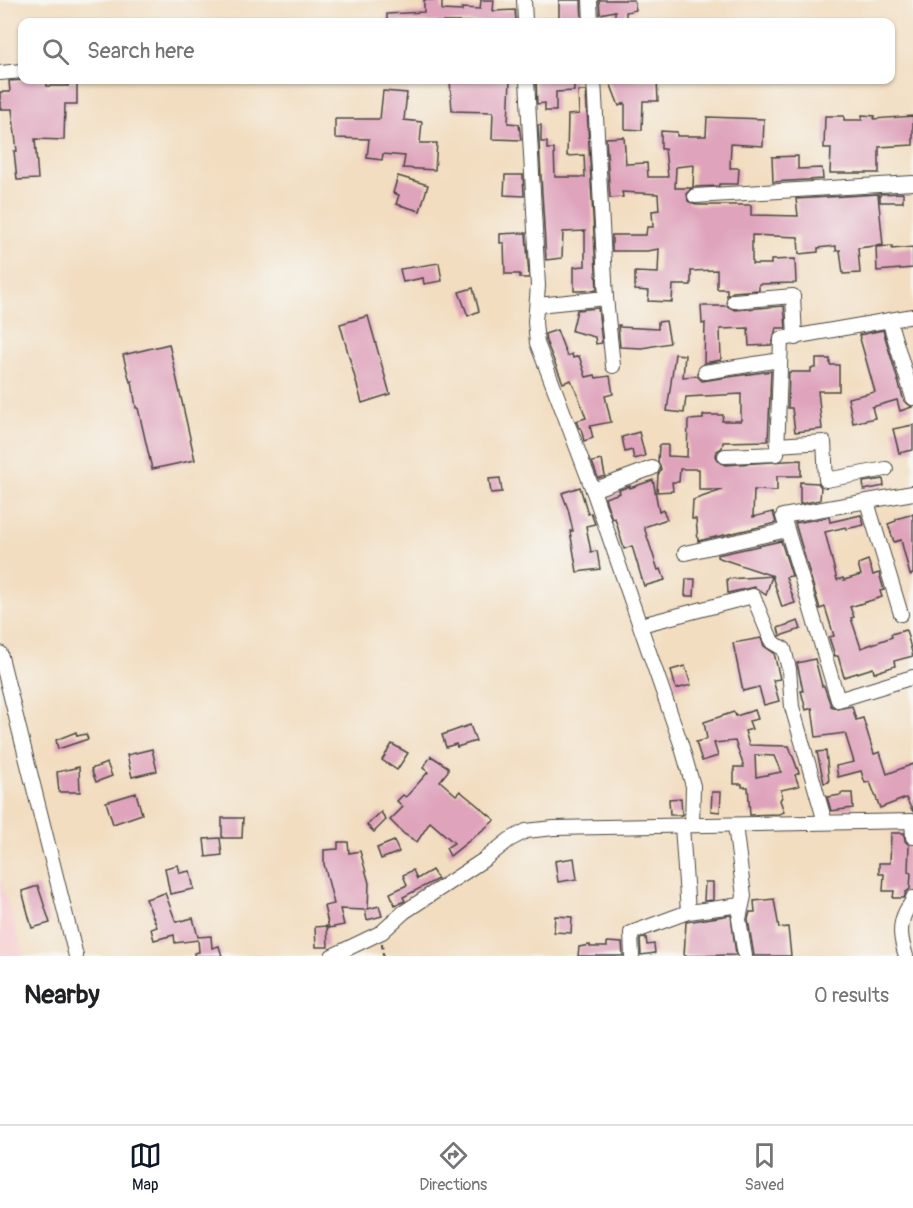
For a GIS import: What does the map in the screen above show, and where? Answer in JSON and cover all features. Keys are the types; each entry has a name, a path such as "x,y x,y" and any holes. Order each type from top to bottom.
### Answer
{"street":[{"path":"524,0 525,18"},
{"path":"590,0 591,18"},
{"path":"0,73 18,71"},
{"path":"527,84 538,305 535,322 537,343 641,625 693,786 687,826 688,912"},
{"path":"594,84 606,298 613,366"},
{"path":"695,196 913,183"},
{"path":"734,301 793,296 795,338"},
{"path":"538,305 606,298"},
{"path":"725,456 777,454 781,339 913,316"},
{"path":"889,320 913,398"},
{"path":"705,372 780,360"},
{"path":"777,445 824,442 826,480 886,469"},
{"path":"593,490 652,468"},
{"path":"913,493 783,516 838,700 913,677"},
{"path":"867,502 901,615"},
{"path":"685,553 787,530"},
{"path":"641,625 753,596 772,642 784,649 789,669 792,707 825,822"},
{"path":"0,653 76,956"},
{"path":"332,956 382,932 404,912 485,859 509,840 526,831 554,828 912,821 913,837"},
{"path":"735,825 744,896 739,920 745,956"},
{"path":"906,956 900,937 906,910 913,898"},
{"path":"632,956 631,933 688,912 741,905"}],"shaded area":[{"path":"0,876 24,956 0,956"}],"building":[{"path":"424,0 442,0 442,10 462,11 462,8 480,9 481,0 494,0 493,11 515,10 516,18 387,18 387,14 424,12"},
{"path":"559,0 581,0 582,18 559,18"},
{"path":"599,0 634,0 636,10 626,12 626,18 615,18 615,11 600,14"},
{"path":"18,80 18,84 47,84 47,86 77,84 77,104 65,104 64,140 35,139 38,179 17,180 14,151 17,151 12,109 0,109 0,92 10,92 9,81"},
{"path":"450,84 510,84 508,123 519,124 521,140 492,139 493,112 452,111"},
{"path":"536,84 574,84 574,91 556,92 556,111 545,111 545,103 537,104"},
{"path":"611,84 657,84 658,101 643,101 642,130 625,129 625,103 619,106"},
{"path":"383,91 407,93 404,120 422,122 420,143 437,143 435,170 403,168 405,156 383,154 382,160 367,158 369,139 335,138 335,119 380,119"},
{"path":"578,91 586,91 597,290 574,291 574,267 585,266 585,231 563,232 562,258 546,260 538,125 541,125 541,142 547,142 547,149 554,149 555,177 585,177 584,155 567,156 568,115 579,114"},
{"path":"862,115 875,116 874,119 913,116 913,145 879,147 879,173 830,173 831,148 824,148 825,116 844,116 844,120 862,120"},
{"path":"707,117 764,119 763,146 731,144 730,168 739,168 738,184 693,187 694,165 676,167 675,188 692,188 687,193 688,201 696,205 751,205 751,215 798,216 796,199 878,194 883,245 858,248 860,273 843,274 840,250 836,251 836,246 818,248 818,252 799,254 798,237 752,235 752,264 771,264 771,260 795,259 796,283 759,284 759,290 733,292 727,296 727,289 717,289 717,270 691,271 691,285 673,285 672,302 648,301 649,291 635,290 635,272 658,273 659,249 612,251 612,235 646,235 647,227 653,227 652,211 659,210 658,194 622,192 623,197 610,198 606,138 624,137 626,164 647,163 648,177 668,177 665,149 661,149 661,131 677,132 677,136 706,136"},
{"path":"798,156 798,169 822,168 823,179 773,182 772,157"},
{"path":"505,175 523,175 524,196 504,195"},
{"path":"398,176 428,185 420,211 396,204 399,195 393,193"},
{"path":"903,193 903,202 880,202 880,194"},
{"path":"526,233 529,278 520,278 520,274 505,274 504,243 500,243 500,234"},
{"path":"892,246 892,249 913,247 913,268 877,271 876,247"},
{"path":"439,263 442,281 424,284 423,278 403,282 400,269"},
{"path":"473,288 479,311 468,316 459,292"},
{"path":"701,306 727,306 735,310 784,306 786,328 776,328 772,345 749,346 748,328 720,329 721,360 704,363 705,323 702,324"},
{"path":"598,308 602,343 596,344 595,337 572,331 577,310"},
{"path":"368,316 390,394 362,403 340,324"},
{"path":"666,321 670,343 642,348 620,347 618,325 658,329 658,322"},
{"path":"557,330 567,356 572,354 573,358 579,356 586,377 610,376 613,394 605,396 611,422 590,426 593,438 584,441 581,428 576,421 586,418 579,398 571,380 563,383 546,341 545,334"},
{"path":"883,330 904,401 912,407 900,411 897,400 872,407 875,418 853,423 848,398 875,392 859,335"},
{"path":"169,344 195,460 152,469 138,408 136,408 132,381 130,382 123,355"},
{"path":"675,354 685,355 683,377 697,376 702,381 771,371 768,441 723,442 716,456 718,461 725,465 801,460 801,476 777,476 777,491 754,490 753,517 773,512 776,523 698,541 696,519 692,519 693,500 722,490 699,490 699,469 680,469 679,482 672,482 673,491 657,492 658,475 661,469 658,462 659,445 668,445 668,456 687,457 688,420 703,419 703,415 723,415 722,421 741,421 741,394 686,397 684,413 667,411"},
{"path":"816,359 830,359 830,365 839,365 839,391 818,391 822,429 795,432 792,408 788,408 789,372 811,372 811,368 816,368"},
{"path":"913,425 913,450 899,453 893,429"},
{"path":"639,432 645,456 634,459 632,450 625,452 622,437"},
{"path":"602,460 605,476 598,478 592,462"},
{"path":"500,478 502,492 491,493 489,479"},
{"path":"883,479 884,486 864,490 863,482"},
{"path":"653,480 659,512 663,510 667,519 644,527 658,570 661,569 665,580 644,586 632,546 624,549 615,518 612,519 605,498 620,493 619,490"},
{"path":"800,482 818,483 821,487 820,500 800,504"},
{"path":"580,487 588,514 591,513 595,524 586,526 591,552 597,551 600,569 577,572 570,531 573,531 562,493"},
{"path":"913,514 913,574 910,575 901,540 894,542 888,524"},
{"path":"861,515 864,525 825,532 837,580 861,575 858,564 868,560 873,575 879,573 884,590 880,591 882,597 850,607 854,617 851,618 861,648 892,637 891,634 906,630 913,656 894,661 895,666 874,673 873,668 844,677 829,637 834,636 825,607 820,609 795,523 829,517 830,522"},
{"path":"781,541 792,576 786,577 795,603 782,607 772,576 717,557 717,555"},
{"path":"772,576 766,595 754,587 728,593 727,579"},
{"path":"686,579 695,579 694,596 685,596"},
{"path":"798,621 801,629 780,636 778,628"},
{"path":"761,638 764,646 774,653 780,679 773,680 779,701 764,705 759,687 743,691 733,643"},
{"path":"815,659 822,686 824,686 831,706 837,709 852,706 856,720 863,718 874,754 880,752 887,774 913,764 913,812 906,798 880,808 870,782 865,783 861,771 838,777 836,766 854,762 845,733 816,737 812,708 806,710 801,691 803,691 797,663"},
{"path":"685,666 691,685 676,689 671,670"},
{"path":"755,710 758,719 749,721 752,729 745,731 749,745 789,746 799,773 795,775 799,786 781,790 780,800 784,812 750,815 748,787 734,784 734,767 744,767 735,741 714,743 718,756 702,761 696,742 707,739 704,722 734,712 736,716","holes":["755,755 774,756 781,772 756,777"]},
{"path":"470,725 476,741 457,747 456,744 446,747 442,735"},
{"path":"76,732 77,736 86,734 88,739 58,749 56,740"},
{"path":"392,744 408,753 397,770 382,760"},
{"path":"152,749 157,771 132,777 127,755"},
{"path":"826,751 829,782 824,783 817,752"},
{"path":"431,756 448,767 448,771 440,781 456,795 460,791 495,820 450,856 446,848 454,843 430,822 417,842 404,834 390,820 403,807 397,801 403,795 406,797 428,772 423,768"},
{"path":"107,763 112,776 96,782 91,769"},
{"path":"79,767 80,792 59,792 57,772"},
{"path":"712,792 721,792 720,812 711,811"},
{"path":"136,793 142,814 113,824 106,802"},
{"path":"841,793 852,793 853,808 831,811 827,797 841,795"},
{"path":"681,798 682,815 670,815 669,799"},
{"path":"381,812 386,820 374,832 367,825"},
{"path":"222,818 243,818 242,838 222,838"},
{"path":"891,833 904,833 905,841 909,845 910,889 904,898 893,898 894,891 883,891 884,874 879,874 879,863 890,863"},
{"path":"220,838 222,855 206,857 204,839"},
{"path":"394,841 399,852 381,859 377,848"},
{"path":"338,842 348,842 349,853 360,851 369,883 368,909 379,906 382,916 367,920 365,910 340,909 344,925 329,928 324,906 334,904 324,864 324,850 338,849"},
{"path":"574,858 577,879 558,882 555,861"},
{"path":"178,865 180,873 190,871 194,889 170,894 165,868"},
{"path":"413,870 417,879 432,870 438,879 403,897 405,901 395,905 390,893 407,885 403,875"},
{"path":"705,882 713,882 713,900 704,901"},
{"path":"38,886 50,923 32,928 22,891"},
{"path":"165,893 176,922 193,918 198,937 211,936 212,948 219,946 222,956 194,956 194,953 199,952 198,940 175,943 174,935 154,940 151,929 157,927 146,899"},
{"path":"774,899 779,928 788,927 791,956 754,956 748,919 750,912 755,912 754,901"},
{"path":"731,915 736,955 684,956 686,922"},
{"path":"555,916 572,917 571,933 554,932"},
{"path":"327,926 328,947 316,947 315,927"},
{"path":"646,937 647,945 654,944 655,953 641,955 640,939"},
{"path":"607,942 622,943 623,956 578,956 579,947 590,945 590,947 607,947"}]}
